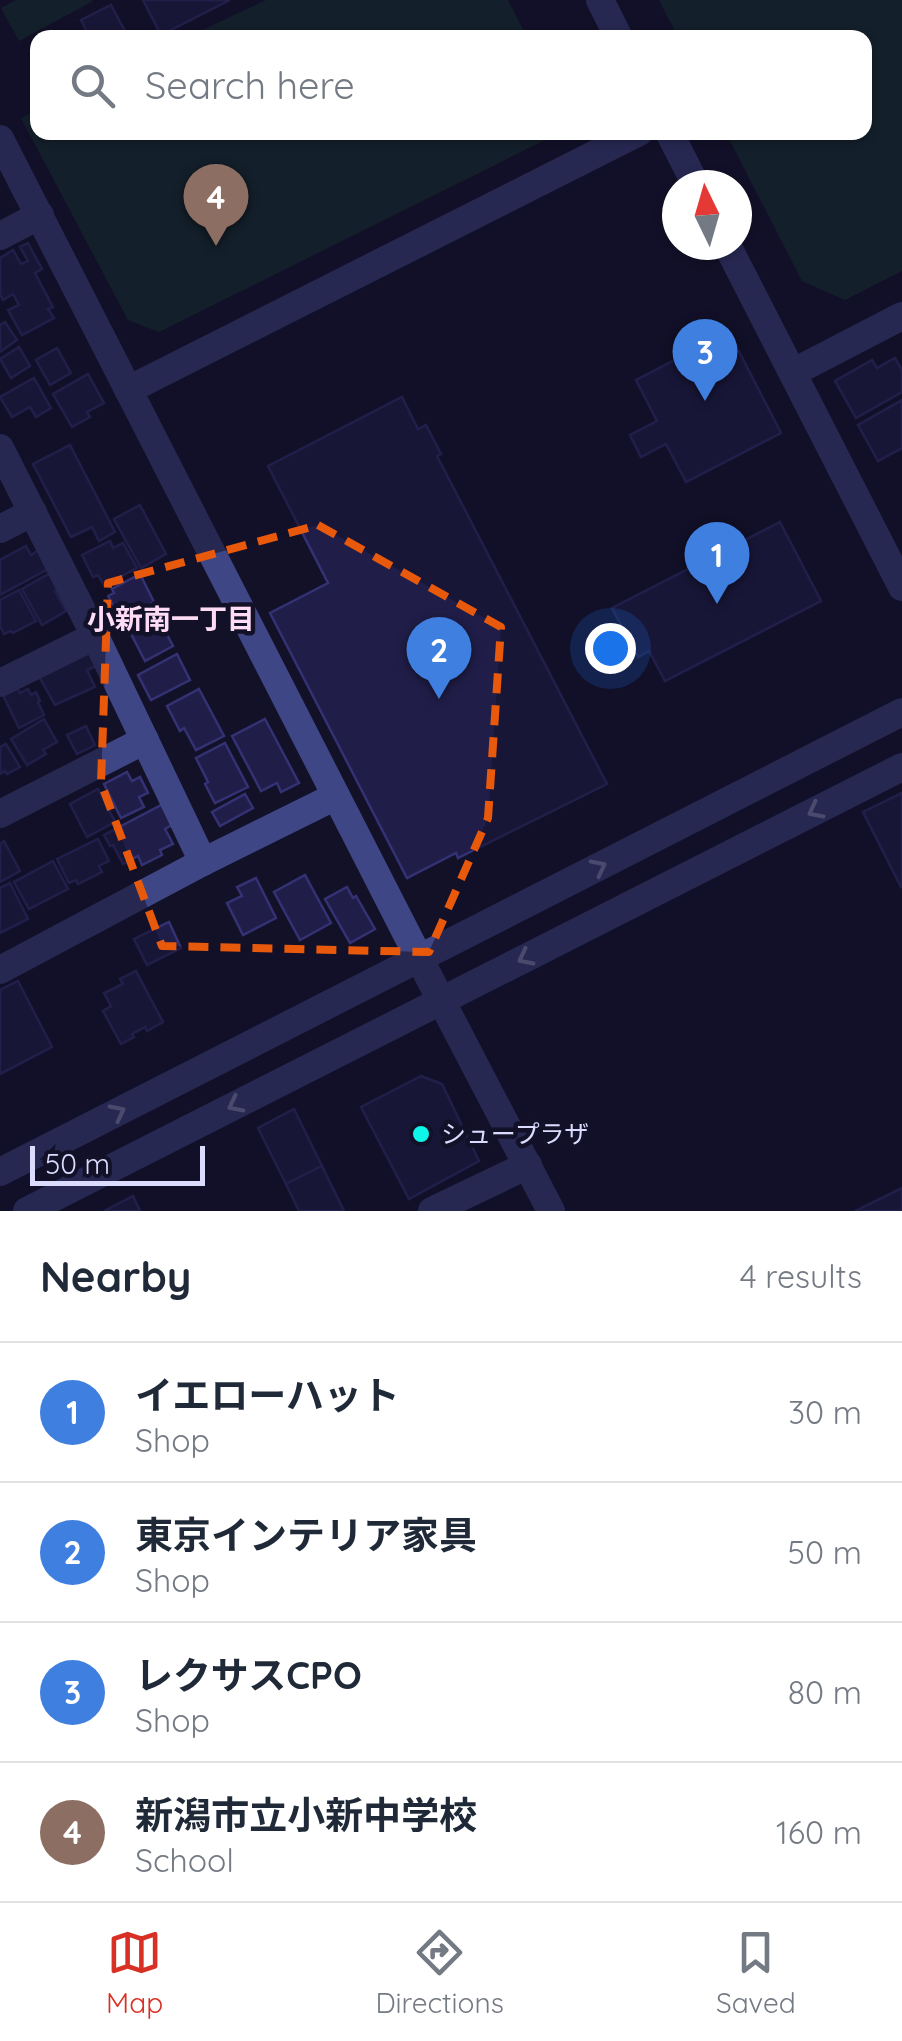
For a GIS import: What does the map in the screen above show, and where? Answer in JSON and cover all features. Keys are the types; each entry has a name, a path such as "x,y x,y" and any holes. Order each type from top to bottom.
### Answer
{"street":[{"path":"600,0 616,30"},
{"path":"0,139 552,1211"},
{"path":"128,390 623,140"},
{"path":"672,140 688,170"},
{"path":"0,236 40,215"},
{"path":"735,260 902,587"},
{"path":"794,372 902,316"},
{"path":"0,448 96,636 204,862"},
{"path":"0,530 33,512"},
{"path":"0,683 96,636"},
{"path":"0,1172 902,712"},
{"path":"0,814 145,740"},
{"path":"27,1211 902,767"},
{"path":"0,970 336,796"},
{"path":"432,1211 528,1165"}],"highlighted area":[{"path":"318,525 501,627 488,818 429,952 162,946 101,783 108,583"}],"green space":[{"path":"16,0 93,1 39,30 30,30 30,35 19,41 1,8"},
{"path":"266,0 508,0 523,30 203,30"},
{"path":"659,0 902,0 902,271 845,300 802,281 752,184 752,170 745,170 730,140 872,140 872,30 674,30"},
{"path":"30,114 30,135 21,118"},
{"path":"33,140 545,140 159,332 128,320"}],"building":[{"path":"143,0 230,0 171,30 158,30"},
{"path":"111,5 124,30 86,30 81,20"},
{"path":"28,243 42,269 35,273 53,307 48,309 54,318 22,335 8,310 19,305 13,294 3,300 0,294 0,258 13,250 21,264 28,261 20,247"},
{"path":"5,322 17,340 0,352 0,325"},
{"path":"729,332 781,433 686,482 666,444 641,457 630,435 657,421 636,380"},
{"path":"19,347 30,366 11,378 0,359"},
{"path":"57,348 71,373 50,385 36,360"},
{"path":"895,358 902,370 902,392 856,418 835,381 872,360 877,368"},
{"path":"88,374 104,403 72,427 53,394"},
{"path":"34,378 51,408 36,417 30,407 12,417 0,397"},
{"path":"402,397 418,429 426,425 441,454 437,456 607,784 458,858 456,853 407,878 270,613 328,583 268,466"},
{"path":"902,400 902,448 878,461 858,425"},
{"path":"70,445 115,532 99,541 92,527 71,537 33,464"},
{"path":"140,505 166,554 141,568 114,519"},
{"path":"780,522 821,601 665,681 649,651 638,657 612,608"},
{"path":"110,541 113,548 123,543 137,568 104,585 98,575 93,577 82,555"},
{"path":"26,546 31,555 39,550 50,568 0,595 0,560"},
{"path":"52,572 61,588 55,591 66,611 42,625 22,589"},
{"path":"140,574 154,602 139,610 142,617 128,625 108,596 114,593 112,589"},
{"path":"19,590 36,621 4,634 0,626 0,600"},
{"path":"157,615 173,646 145,661 129,630"},
{"path":"88,647 96,666 87,670 95,687 55,705 36,671"},
{"path":"177,654 190,680 151,700 138,675"},
{"path":"17,688 20,693 28,689 31,695 36,692 44,715 19,728 3,695"},
{"path":"199,689 224,736 196,750 167,706"},
{"path":"44,719 57,742 27,765 11,739"},
{"path":"265,719 299,783 281,792 277,783 261,791 232,736"},
{"path":"86,726 95,745 77,754 67,735"},
{"path":"225,743 248,787 215,803 196,758"},
{"path":"6,744 20,767 0,774 0,747"},
{"path":"127,772 132,781 140,777 148,793 139,797 144,807 121,818 104,784"},
{"path":"98,789 115,822 87,837 70,804"},
{"path":"902,793 902,887 901,887 863,812"},
{"path":"245,794 253,808 220,826 212,812"},
{"path":"167,802 177,822 165,829 173,844 142,865 138,856 123,864 104,835"},
{"path":"98,839 109,861 99,866 102,872 78,884 76,880 69,883 57,859"},
{"path":"4,841 20,871 0,882 0,844"},
{"path":"53,861 68,889 29,909 14,882"},
{"path":"305,875 331,923 300,940 274,892"},
{"path":"256,878 276,918 243,935 227,903 242,896 237,887"},
{"path":"10,883 28,919 0,933 0,888"},
{"path":"347,887 375,929 350,943 325,899"},
{"path":"169,922 181,948 147,965 134,939"},
{"path":"136,971 163,1022 147,1031 145,1027 121,1044 103,1011 111,1006 104,993 123,984 120,979"},
{"path":"18,981 52,1047 0,1074 0,990"},
{"name":"シュープラザ","path":"421,1076 442,1084 479,1161 409,1199 361,1107"},
{"path":"294,1109 322,1166 286,1184 258,1128"},
{"path":"322,1166 344,1211 299,1211 286,1184"},
{"path":"902,1188 902,1211 855,1211"},
{"path":"133,1196 140,1211 104,1211"}],"place":[{"name":"新潟市立小新中学校","path":"216,246"},
{"name":"レクサスCPO","path":"705,401"},
{"name":"イエローハット","path":"717,604"},
{"name":"東京インテリア家具","path":"439,699"},
{"name":"シュープラザ","path":"421,1134"}],"district":[{"name":"小新南一丁目","path":"171,619"}]}
